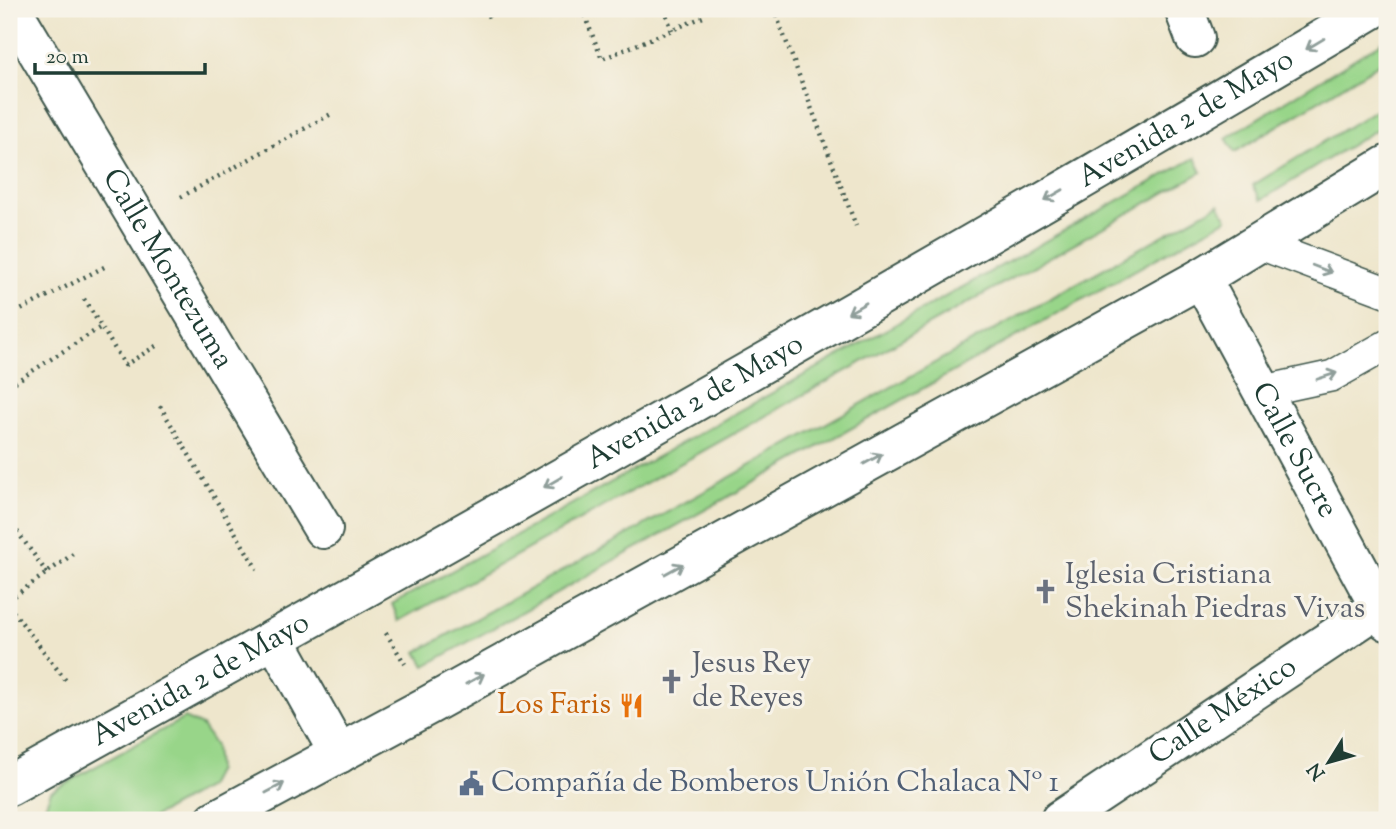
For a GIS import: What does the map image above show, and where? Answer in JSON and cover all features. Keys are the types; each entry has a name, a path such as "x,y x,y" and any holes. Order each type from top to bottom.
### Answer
{"main road":[{"name":"Calle Montezuma","path":"12,9 323,529"},
{"name":"Avenida 2 de Mayo","path":"9,786 275,639 1180,123 1373,9"},
{"path":"215,820 1201,278 1387,165"},
{"name":"Calle Sucre","path":"1201,278 1385,610"},
{"name":"Calle México","path":"1060,820 1385,610"},
{"path":"275,639 339,754"}],"lane":[{"path":"1259,244 1387,292"},
{"path":"1262,391 1332,376 1387,345"}],"path":[{"path":"486,9 489,18"},
{"path":"582,9 602,59 703,17"},
{"path":"664,9 672,30"},
{"path":"774,9 856,226"},
{"path":"9,316 75,284 146,230 334,113"},
{"path":"84,299 125,365 199,321"},
{"path":"9,300 16,312"},
{"path":"9,387 101,327"},
{"path":"160,406 257,569"},
{"path":"9,520 47,573"},
{"path":"9,600 73,554"},
{"path":"9,606 67,682"},
{"path":"380,622 406,666"}],"green space":[{"path":"1387,39 1387,59 1235,152 1226,138"},
{"path":"1387,103 1387,123 1261,200 1253,185"},
{"path":"1195,158 1202,172 399,621 392,604"},
{"path":"1219,204 1227,219 425,666 417,652"},
{"path":"184,718 202,726 215,746 217,770 208,787 148,820 40,820 51,791"}],"place":[{"name":"Iglesia Cristiana Shekinah Piedras Vivas","path":"1045,592"},
{"name":"Jesus Rey de Reyes","path":"672,681"},
{"name":"Los Faris","path":"631,705"},
{"name":"Compañía de Bomberos Unión Chalaca Nº 1","path":"471,783"}]}
